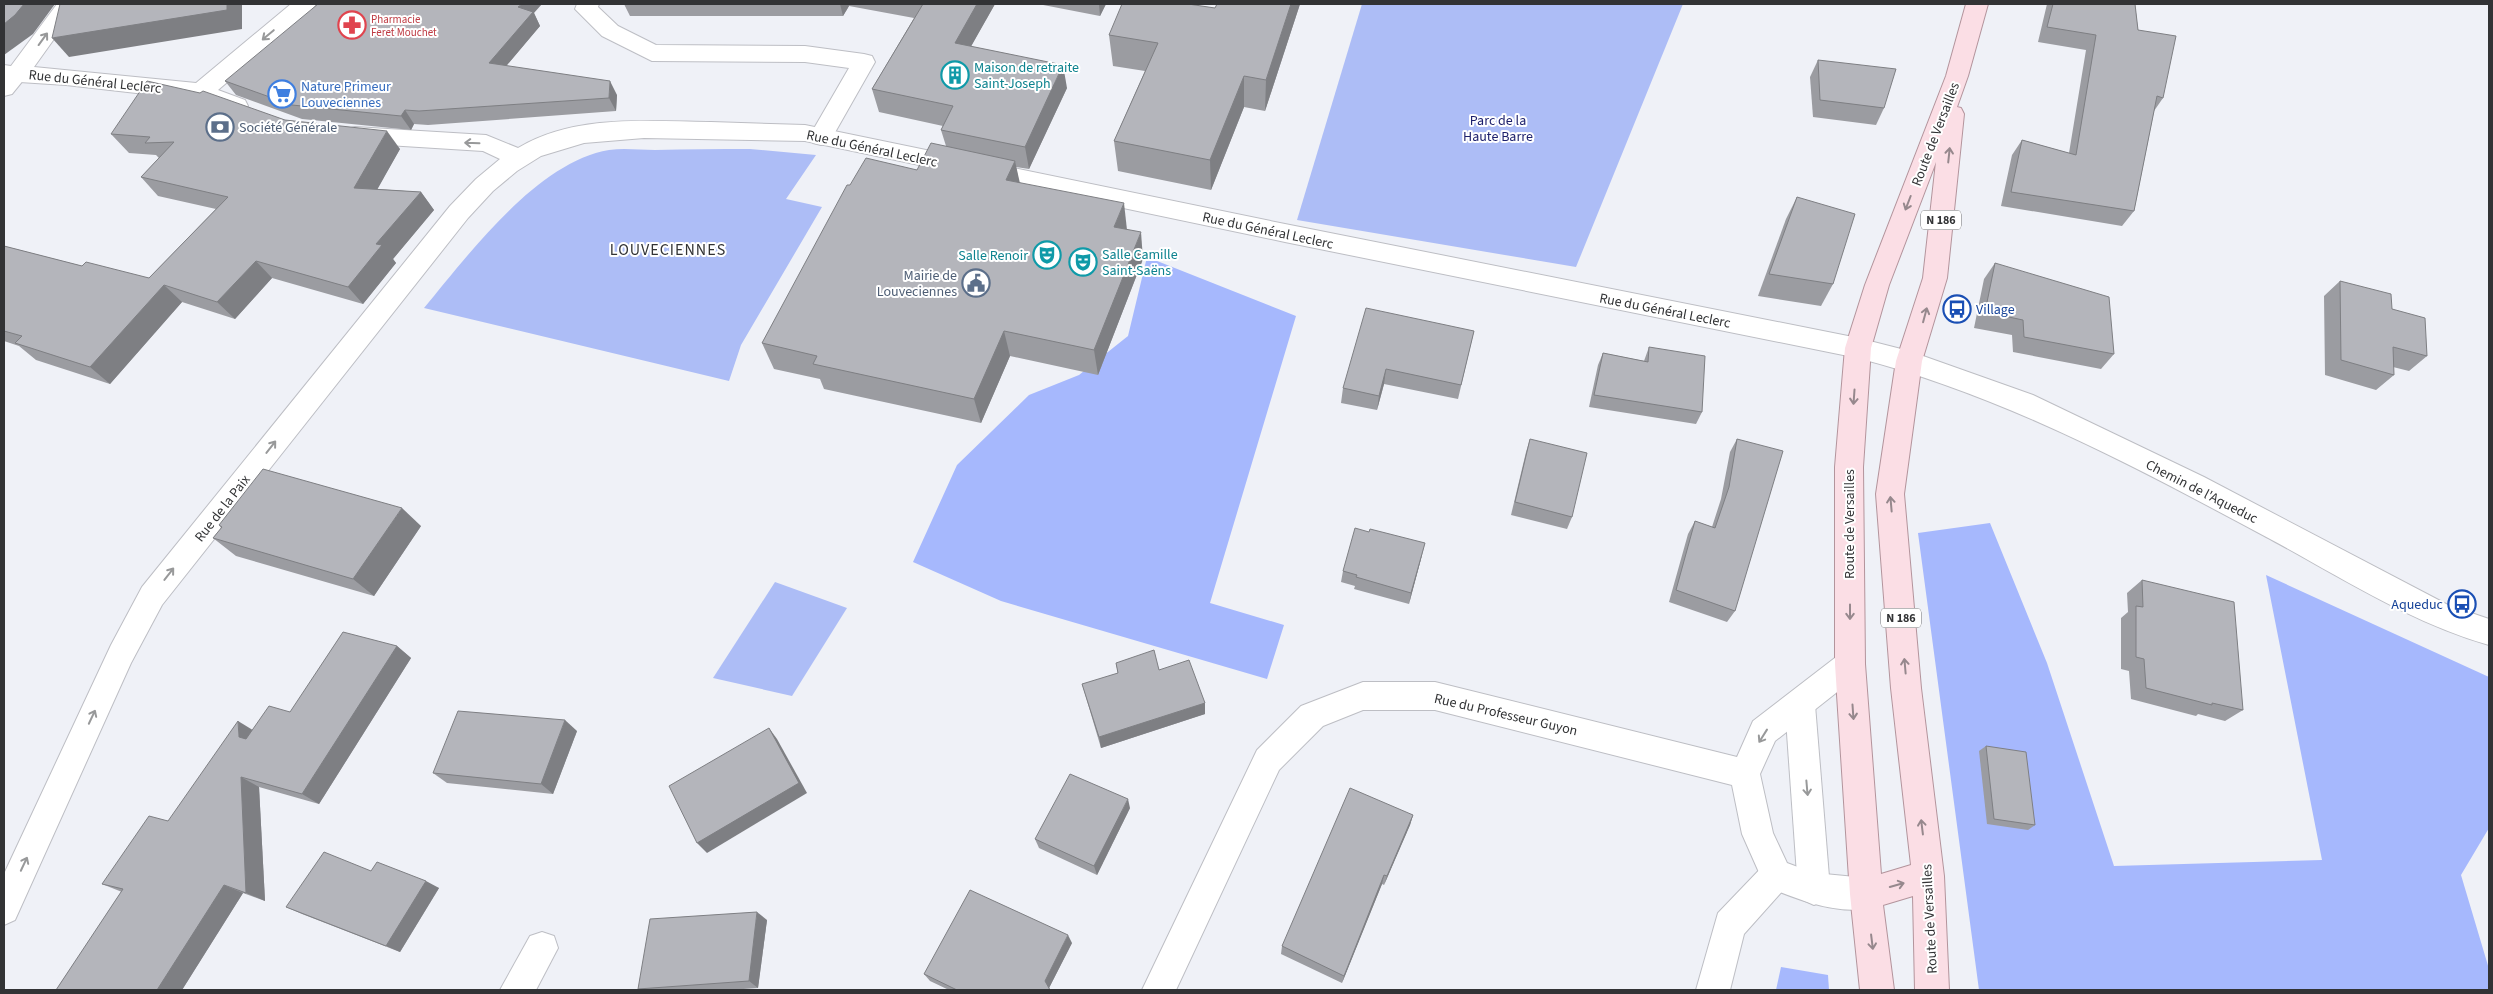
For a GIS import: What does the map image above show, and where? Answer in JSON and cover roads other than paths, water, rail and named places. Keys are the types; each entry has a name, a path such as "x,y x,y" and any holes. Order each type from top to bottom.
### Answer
{"main road":[{"name":"Route de Versailles","path":"1877,990 1866,894 1850,664 1849,467 1858,348 1876,285 1958,76 1977,4"},
{"name":"Route de Versailles","path":"1932,990 1928,876 1906,688 1890,494 1909,361 1924,321 1935,278 1958,76"},
{"path":"1866,894 1928,876"}],"street":[{"path":"8,78 68,4"},
{"path":"200,92 305,4"},
{"path":"588,4 586,9 610,30 652,53 702,55 805,54 864,62 822,137"},
{"name":"Rue du Général Leclerc","path":"8,78 200,92 255,112"},
{"name":"Rue du Général Leclerc","path":"518,158 561,139 608,130 771,131 822,137 1294,235 1858,348 1909,361"},
{"path":"337,133 392,139 486,143 518,158"},
{"name":"Rue de la Paix","path":"4,909 121,654 152,596 476,192 495,174 518,158"},
{"name":"Chemin de l'Aqueduc","path":"1909,361 2024,403 2194,485 2440,616 2489,632"},
{"path":"1850,664 1800,705 1764,731 1745,774 1758,834 1776,875 1814,889 1866,894"},
{"name":"Rue du Professeur Guyon","path":"1158,990 1268,760 1312,716 1363,696 1435,696 1745,774"},
{"path":"1800,705 1814,889"},
{"path":"1713,990 1730,925 1776,875"},
{"path":"517,990 542,948"}],"place":[{"name":"Pharmacie Feret Mouchet","path":"352,25"},
{"name":"Maison de retraite Saint-Joseph","path":"955,75"},
{"name":"Nature Primeur Louveciennes","path":"282,94"},
{"name":"Société Générale","path":"220,127"},
{"name":"Salle Renoir","path":"1047,255"},
{"name":"Salle Camille Saint-Saëns","path":"1083,262"},
{"name":"Mairie de Louveciennes","path":"976,283"},
{"name":"Village","path":"1957,309"},
{"name":"Aqueduc","path":"2462,604"}],"district":[{"name":"LOUVECIENNES","path":"668,249"}],"park label":[{"name":"Parc de la Haute Barre","path":"1498,128"}]}
